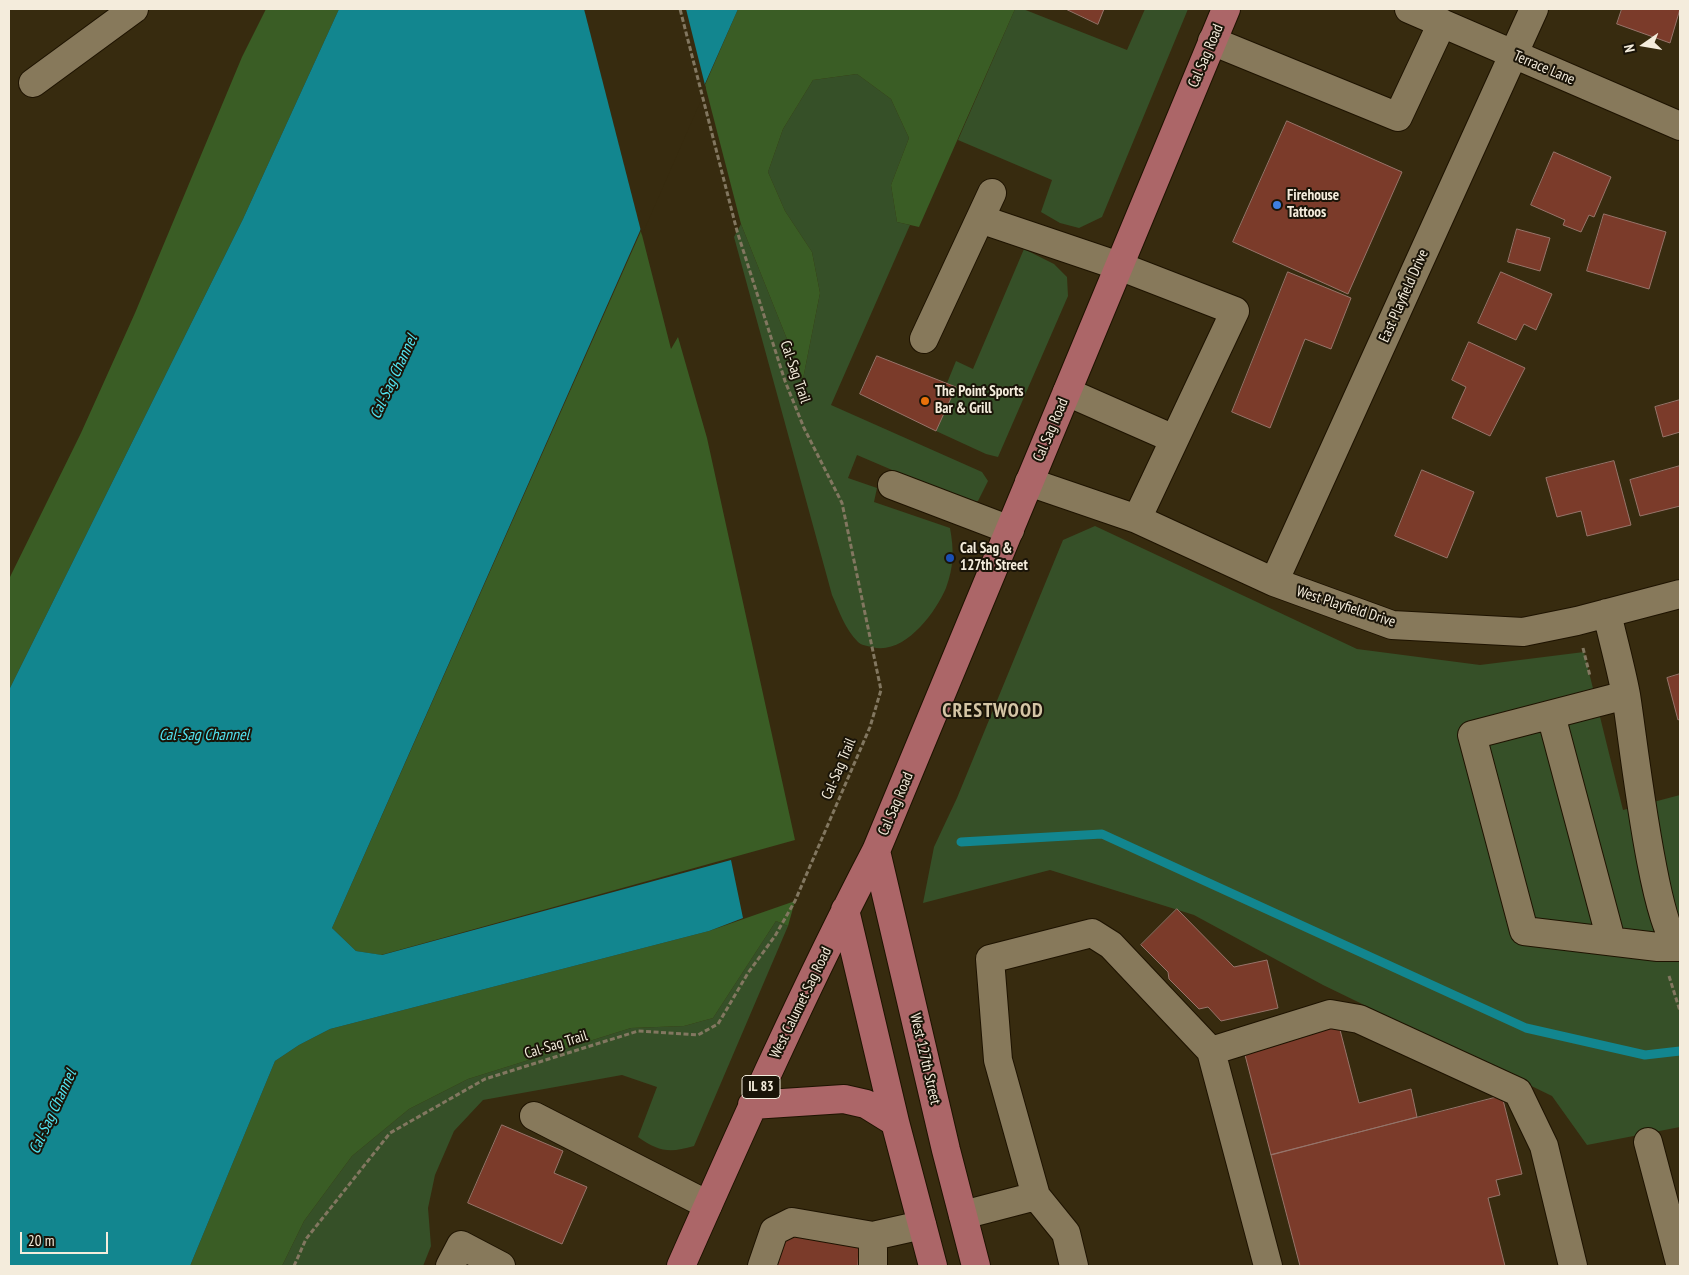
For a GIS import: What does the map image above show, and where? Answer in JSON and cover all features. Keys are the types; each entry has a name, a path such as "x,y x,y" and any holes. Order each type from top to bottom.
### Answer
{"main road":[{"name":"Cal Sag Road","path":"876,851 1226,9"},
{"name":"West Calumet Sag Road","path":"681,1266 752,1105 845,910 876,851"},
{"name":"West 127th Street","path":"876,851 976,1266"},
{"path":"845,910 894,1122 933,1266"},
{"path":"752,1105 844,1099 866,1104 894,1122"}],"street":[{"path":"33,83 134,9"},
{"name":"Terrace Lane","path":"1409,9 1514,56 1680,126"},
{"name":"East Playfield Drive","path":"1274,582 1534,9"},
{"path":"1212,41 1398,117 1442,23"},
{"path":"924,339 992,193"},
{"path":"980,219 1119,266 1235,311 1137,518"},
{"path":"1067,392 1174,439"},
{"name":"West Playfield Drive","path":"1029,482 1137,518 1274,582 1392,625 1523,632 1680,594"},
{"path":"892,485 1010,530"},
{"path":"1607,613 1626,695 1641,801 1661,911 1679,947 1658,947 1611,940 1524,932 1472,735 1626,695"},
{"path":"1551,715 1611,940"},
{"path":"1074,1266 1066,1233 1036,1196 998,1060 990,959 1092,933 1112,945 1211,1050 1268,1266"},
{"path":"1211,1050 1330,1014 1359,1019 1518,1092 1544,1146 1573,1266"},
{"path":"534,1116 708,1205"},
{"path":"1648,1142 1680,1263"},
{"path":"963,1215 1036,1196"},
{"path":"762,1266 774,1231 792,1222 873,1236 922,1225"},
{"path":"873,1236 873,1266"},
{"path":"450,1266 461,1246 501,1266"}],"path":[{"name":"Cal-Sag Trail","path":"294,1266 306,1240 390,1133 398,1128 485,1079 638,1032 698,1035 718,1024 748,973 775,936 795,901 870,727 881,690 842,503 804,428 785,381 737,231 680,9"},
{"path":"1675,994 1680,1012"}],"green space":[{"path":"266,9 339,9 243,219 9,690 9,579 81,433 135,313 242,57"},
{"path":"738,9 1015,9 919,227 897,222 891,185 909,138 891,99 857,74 813,80 783,129 768,172 785,211 812,252 820,293 803,379 741,224 705,85"},
{"path":"1015,9 1023,9 1127,50 1145,9 1188,9 1102,217 1079,228 1060,223 1041,212 1052,180 958,140"},
{"path":"857,74 891,99 909,138 891,185 897,222 910,225 831,405 982,472 988,481 978,501 967,502 857,455 848,478 877,488 874,502 950,528 953,551 952,565 949,580 941,598 916,631 895,645 884,648 866,646 853,637 832,595 734,237 741,224 803,379 820,293 812,252 785,211 768,172 783,129 813,80"},
{"path":"641,231 671,349 678,337 707,438 795,840 381,955 356,951 332,928"},
{"path":"1024,249 1054,264 1067,277 1068,296 998,457 986,454 936,431 956,387 947,383 956,361 973,369"},
{"path":"1095,526 1357,649 1480,665 1584,652 1623,810 1680,795 1680,1127 1587,1145 1552,1096 1323,985 1194,915 1050,870 923,903 934,847 957,798 1063,540"},
{"path":"795,901 788,926 776,921 713,1018 684,1026 631,1028 468,1079 409,1109 352,1156 304,1221 282,1266 190,1266 275,1061 299,1045 330,1029 709,931"},
{"path":"776,921 788,926 694,1146 678,1150 665,1150 652,1146 638,1137 657,1087 622,1075 483,1100 454,1131 435,1175 428,1208 431,1246 423,1266 282,1266 304,1221 352,1156 409,1109 468,1079 631,1028 684,1026 713,1018"}],"water":[{"name":"Cal-Sag Channel","path":"339,9 738,9 332,928 356,951 382,955 731,860 743,918 709,931 330,1029 299,1045 275,1061 190,1266 9,1266 9,690 243,219"}],"pier":[{"path":"584,9 686,9 706,89 642,235"}],"building":[{"path":"1066,9 1104,9 1098,24"},
{"path":"1622,9 1680,9 1670,43 1617,24"},
{"path":"1287,121 1402,172 1348,294 1233,242"},
{"path":"1554,152 1611,177 1594,217 1589,215 1581,232 1563,225 1565,220 1531,205"},
{"path":"1604,214 1666,232 1649,289 1587,271"},
{"path":"1517,229 1550,238 1540,271 1508,262"},
{"path":"1288,272 1351,298 1331,349 1305,339 1270,428 1232,412"},
{"path":"1501,272 1552,294 1536,330 1524,324 1516,340 1478,323"},
{"path":"1469,342 1525,368 1490,436 1452,418 1466,387 1452,380"},
{"path":"877,356 956,387 936,431 860,394"},
{"path":"1680,400 1680,432 1663,437 1655,407"},
{"path":"1614,461 1631,525 1587,536 1581,511 1557,517 1546,478"},
{"path":"1680,466 1680,506 1640,516 1630,480"},
{"path":"1422,470 1474,492 1447,558 1395,536"},
{"path":"1680,674 1680,719 1678,720 1667,678"},
{"path":"1177,909 1234,967 1267,960 1278,1008 1221,1021 1208,1007 1199,1009 1169,979 1168,972 1141,945"},
{"path":"1339,1026 1359,1103 1411,1089 1417,1117 1271,1155 1244,1051"},
{"path":"1502,1096 1522,1174 1496,1180 1500,1195 1488,1198 1505,1266 1300,1266 1271,1155"},
{"path":"502,1125 563,1151 554,1173 587,1187 562,1244 468,1203"},
{"path":"780,1235 856,1242 859,1246 858,1266 775,1266"}],"waterway":[{"path":"961,842 1102,834 1526,1028 1645,1055 1680,1051"}],"place":[{"name":"Firehouse Tattoos","path":"1277,205"},
{"name":"The Point Sports Bar & Grill","path":"925,401"},
{"name":"Cal Sag & 127th Street","path":"950,558"}],"district":[{"name":"CRESTWOOD","path":"993,711"}]}
